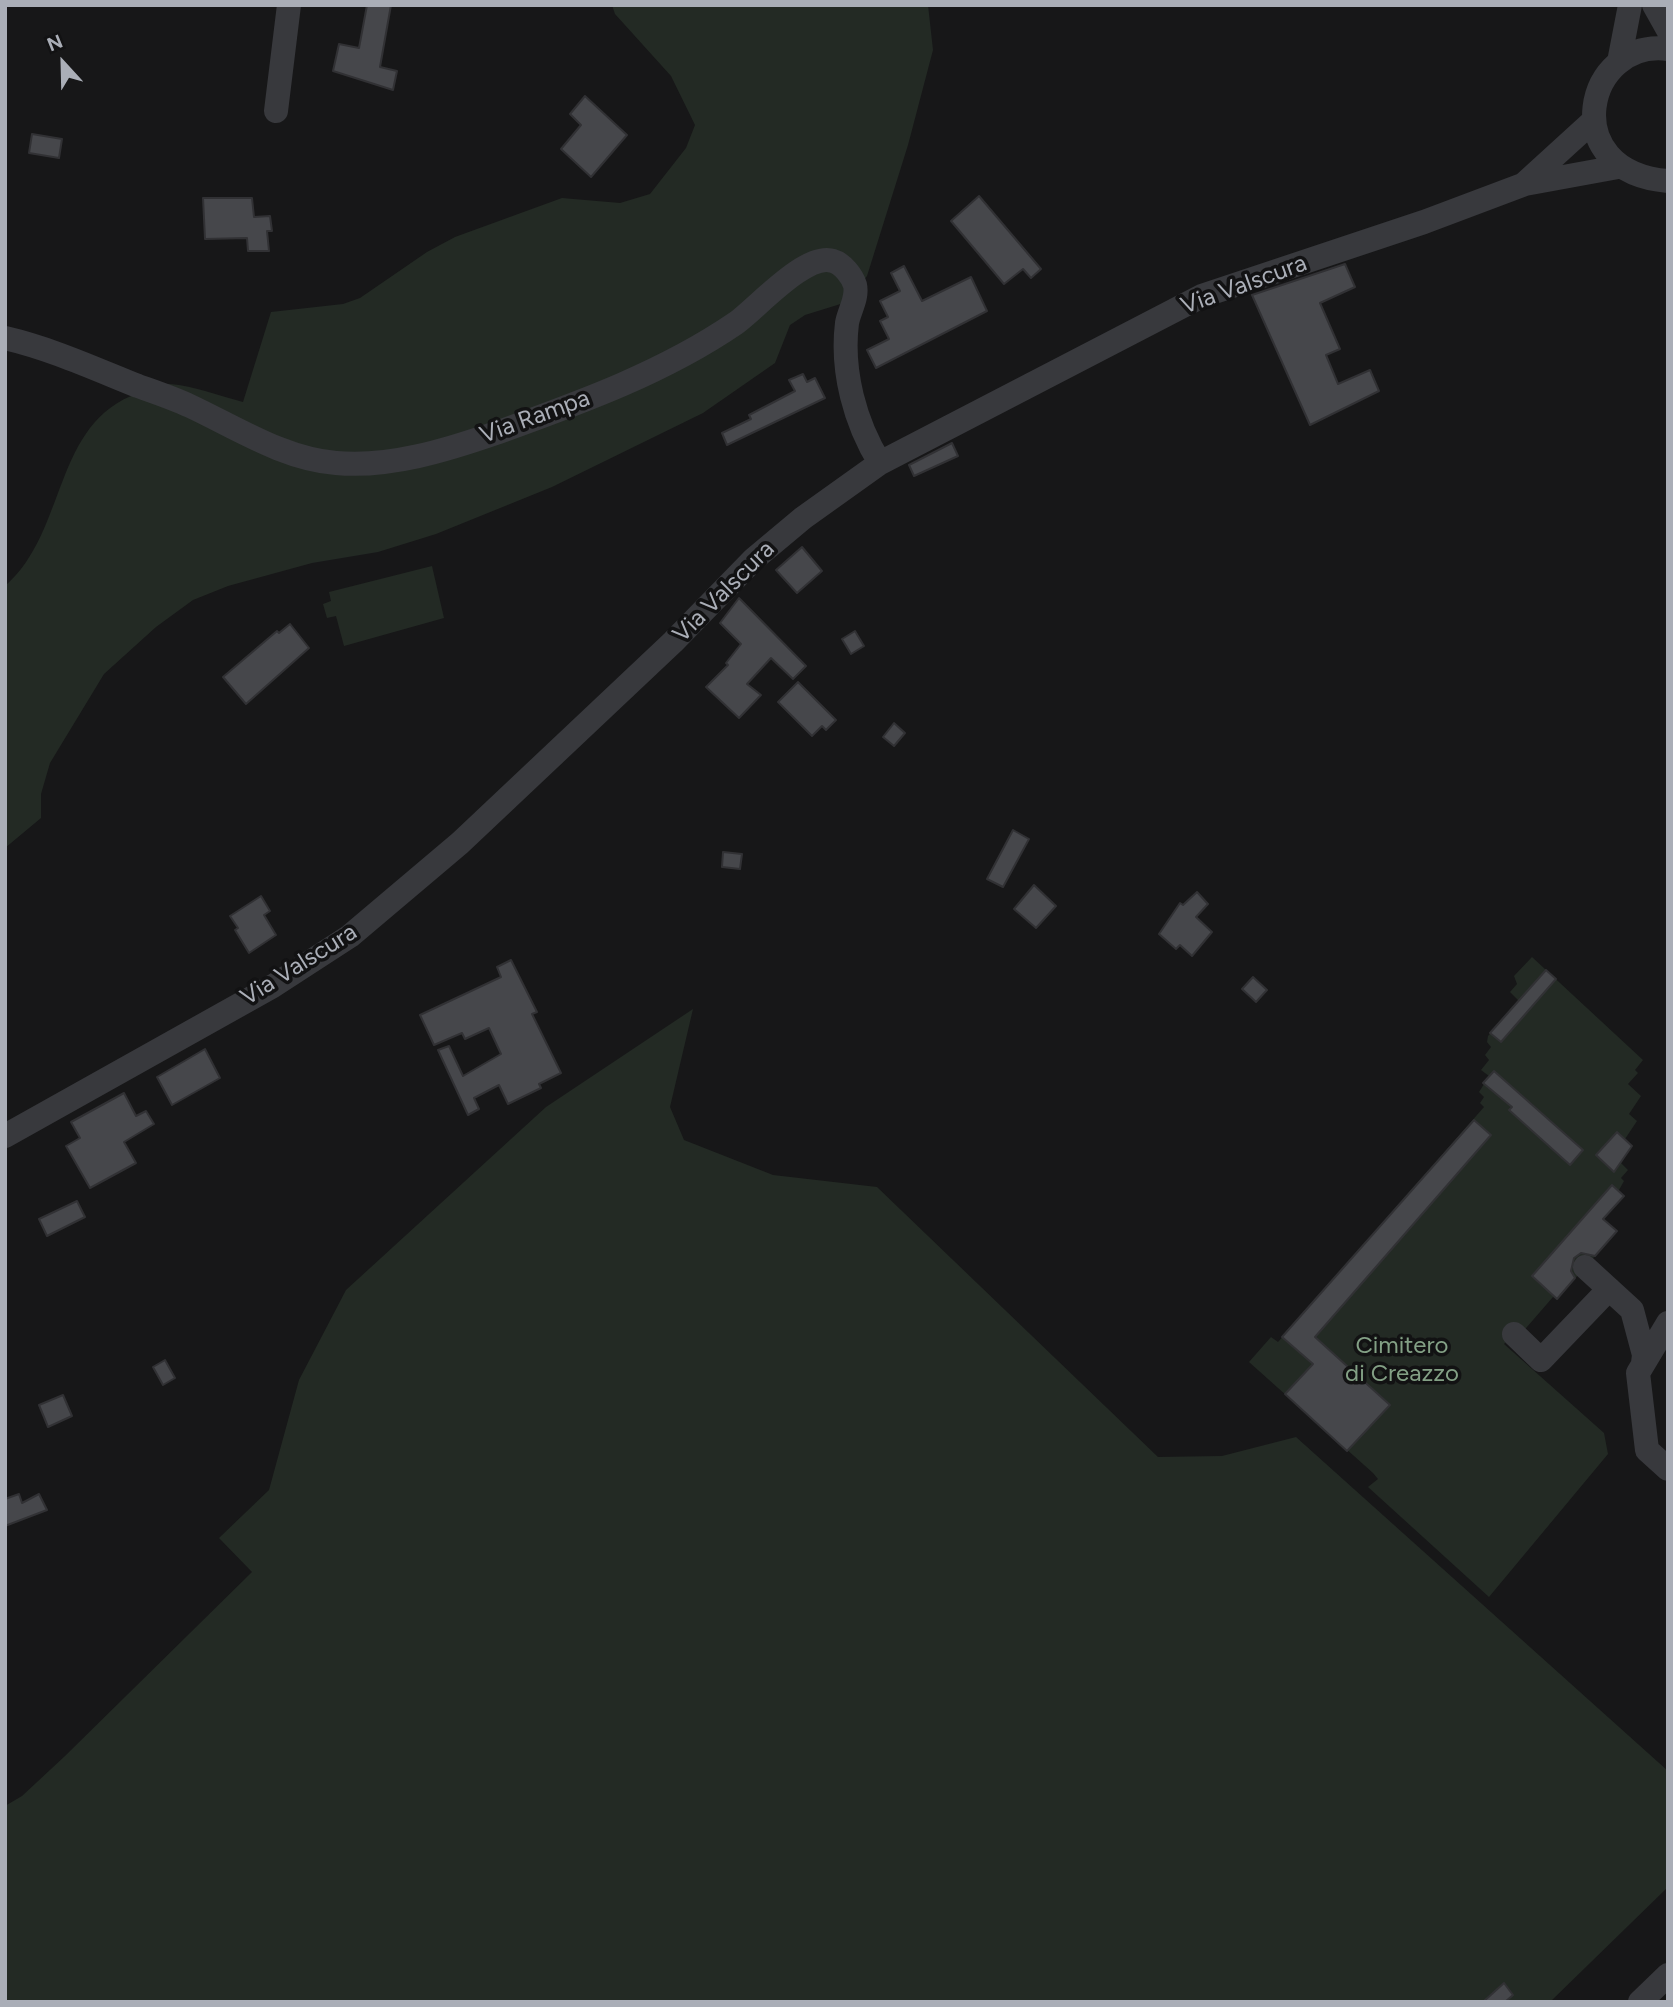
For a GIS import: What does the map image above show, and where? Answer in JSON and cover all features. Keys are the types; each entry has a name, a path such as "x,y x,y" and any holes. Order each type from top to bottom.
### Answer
{"street":[{"path":"276,111 289,5"},
{"path":"1619,62 1630,5"},
{"path":"1654,5 1668,30"},
{"path":"1668,48 1656,47 1630,54 1609,71 1596,94 1593,121 1601,146 1618,167 1642,179 1668,181"},
{"name":"Via Valscura","path":"1525,184 1593,121"},
{"name":"Via Valscura","path":"5,1136 273,986 350,936 460,843 673,642 754,559 803,518 880,464 1202,296 1424,222 1525,184 1618,167"},
{"name":"Via Rampa","path":"5,338 68,356 170,397 276,448 335,463 367,464 398,460 495,433 627,384 679,359 735,323 781,284 824,260 836,262 851,275 856,289 848,321 846,365 854,408 880,464"},
{"path":"1585,1267 1632,1310 1644,1355 1643,1363"},
{"path":"1514,1334 1541,1360 1609,1289"},
{"path":"1668,1323 1638,1373 1647,1450 1668,1469"},
{"path":"1640,2002 1668,1975"}],"green space":[{"path":"612,5 928,5 933,50 908,145 867,276 847,302 805,315 790,325 775,363 703,413 552,487 436,534 378,552 312,563 228,586 193,600 156,627 104,674 50,763 41,794 41,818 5,848 5,586 25,563 40,537 75,453 90,428 111,407 162,385 188,387 243,402 271,312 343,304 360,298 427,252 455,237 562,198 620,203 650,194 686,148 695,125 671,76 615,14"},
{"path":"432,566 444,618 344,646 336,616 327,618 323,604 331,601 329,592"},
{"name":"Cimitero di Creazzo","path":"1532,957 1643,1060 1635,1070 1638,1073 1628,1084 1641,1096 1629,1114 1637,1121 1625,1139 1632,1146 1621,1163 1628,1170 1621,1178 1624,1181 1603,1219 1617,1231 1557,1299 1553,1297 1520,1335 1516,1331 1504,1344 1604,1433 1608,1454 1489,1597 1368,1487 1378,1479 1373,1473 1249,1362 1271,1337 1278,1342 1484,1107 1480,1103 1484,1097 1479,1092 1489,1076 1481,1070 1489,1060 1485,1055 1491,1047 1487,1042 1488,1036 1519,1001 1510,992 1517,984 1514,976"},
{"path":"693,1009 670,1107 684,1140 773,1175 877,1187 1158,1457 1222,1456 1296,1437 1668,1771 1668,1887 1550,2002 5,2002 5,1806 22,1796 65,1756 252,1572 219,1538 269,1490 299,1380 346,1290 546,1107"}],"building":[{"path":"367,5 391,5 380,67 397,71 393,90 333,71 339,44 359,48"},
{"path":"585,96 627,135 591,177 561,149 581,125 570,114"},
{"path":"32,134 62,139 59,158 29,153"},
{"path":"979,196 1041,269 1031,278 1023,269 1004,284 951,221"},
{"path":"203,198 252,198 254,217 270,216 272,231 267,231 269,251 248,251 247,238 205,239"},
{"path":"1345,264 1355,287 1320,303 1340,349 1326,355 1338,384 1370,370 1379,391 1310,425 1252,295"},
{"path":"904,266 922,301 971,277 987,311 876,368 867,350 889,339 880,321 888,317 880,301 900,291 891,273"},
{"path":"803,374 807,382 815,378 825,398 727,445 722,433 751,419 749,415 795,391 789,380"},
{"path":"952,443 958,456 914,476 909,465"},
{"path":"802,547 822,571 797,593 776,570"},
{"path":"739,598 806,666 793,679 771,658 747,684 761,695 739,718 706,687 728,665 726,663 741,644 720,623"},
{"path":"290,624 309,648 246,704 223,677 277,631 279,633"},
{"path":"855,631 864,646 851,654 842,639"},
{"path":"798,682 836,720 826,730 822,726 812,736 778,702"},
{"path":"894,723 905,733 894,746 883,737"},
{"path":"1013,830 1029,839 1003,887 987,879"},
{"path":"723,852 742,854 740,869 722,867"},
{"path":"1034,885 1056,906 1036,928 1014,909"},
{"path":"1197,892 1208,904 1196,917 1212,932 1192,956 1180,945 1176,949 1159,934 1180,903 1183,905"},
{"path":"261,896 270,911 264,915 276,935 249,953 230,916"},
{"path":"511,960 537,1012 532,1014 561,1073 539,1084 541,1088 508,1104 499,1085 474,1098 479,1109 468,1115 438,1050 449,1046 463,1076 501,1054 489,1028 465,1039 462,1033 434,1045 420,1015 501,977 497,967"},
{"path":"1546,970 1556,979 1501,1042 1490,1033"},
{"path":"1253,977 1267,990 1256,1002 1242,989"},
{"path":"205,1049 220,1078 172,1105 157,1077"},
{"path":"1494,1071 1583,1150 1570,1165 1509,1110 1512,1107 1483,1083"},
{"path":"124,1093 136,1116 146,1111 154,1124 124,1142 136,1163 90,1188 66,1146 80,1138 71,1122"},
{"path":"1474,1120 1491,1135 1315,1337 1390,1405 1347,1451 1285,1394 1313,1364 1282,1337"},
{"path":"1617,1132 1632,1146 1614,1172 1596,1155"},
{"path":"1612,1185 1624,1196 1603,1219 1617,1231 1595,1256 1581,1253 1574,1258 1571,1271 1575,1278 1557,1299 1532,1276"},
{"path":"77,1201 85,1217 47,1236 39,1219"},
{"path":"165,1360 175,1378 163,1385 153,1367"},
{"path":"63,1395 72,1416 48,1427 39,1405"},
{"path":"19,1494 22,1503 39,1494 47,1510 5,1526 5,1499"},
{"path":"1504,1983 1513,1995 1505,2002 1483,2002"}]}
